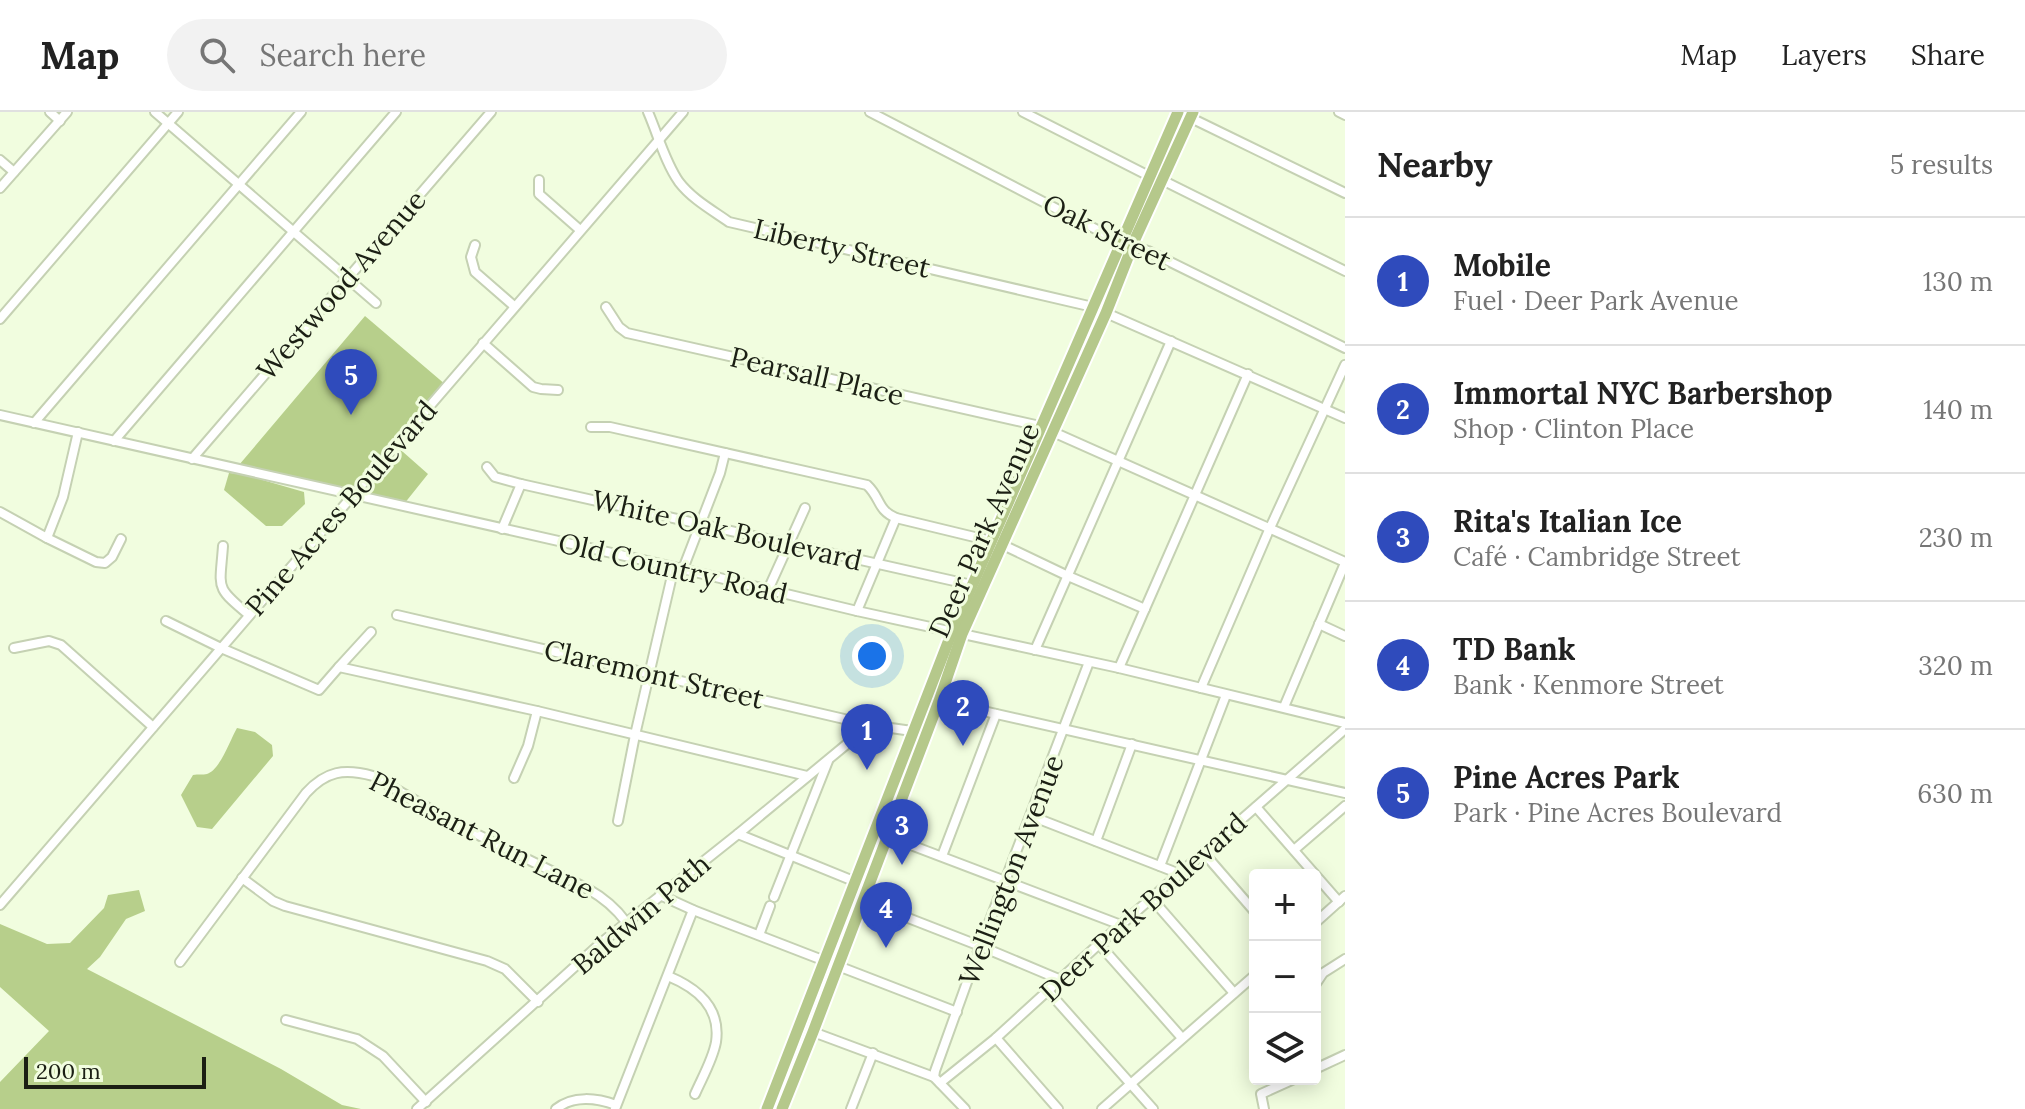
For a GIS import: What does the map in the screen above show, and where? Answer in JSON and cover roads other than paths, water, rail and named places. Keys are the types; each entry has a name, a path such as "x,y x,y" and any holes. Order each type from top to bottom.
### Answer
{"main road":[{"name":"Deer Park Avenue","path":"1156,178 1175,113"},
{"name":"Deer Park Avenue","path":"782,1109 939,701 972,585 997,543 1040,426 1093,307 1127,243 1156,178 1192,115"},
{"name":"Deer Park Avenue","path":"767,1109 912,731 1106,313 1127,243"}],"street":[{"path":"50,112 60,121"},
{"path":"0,188 67,112"},
{"path":"155,112 376,303"},
{"path":"0,319 178,112"},
{"path":"34,423 301,112"},
{"path":"114,441 396,112"},
{"name":"Westwood Avenue","path":"192,459 491,112"},
{"name":"Liberty Street","path":"648,112 679,182 729,222 1093,307"},
{"name":"Pine Acres Boulevard","path":"0,905 683,112"},
{"name":"Oak Street","path":"870,112 1111,237 1345,348"},
{"path":"1023,112 1345,271"},
{"path":"1339,112 1345,115"},
{"path":"1192,115 1345,193"},
{"path":"0,160 14,172"},
{"path":"539,180 539,194 580,230"},
{"path":"475,245 471,257 475,272 514,306"},
{"name":"Pearsall Place","path":"606,307 619,327 627,333 1040,426"},
{"path":"1106,313 1345,418"},
{"path":"1035,650 1171,341"},
{"path":"483,343 533,387 558,390"},
{"path":"1201,688 1345,365"},
{"path":"1119,668 1248,374"},
{"name":"Old Country Road","path":"0,415 1119,668 1284,707 1345,726"},
{"path":"591,427 610,427 867,485 875,492 886,514 997,543 1145,609"},
{"path":"47,538 63,497 78,432"},
{"path":"1053,432 1345,563 1284,707"},
{"path":"618,821 649,673 679,568 701,525 725,453"},
{"name":"White Oak Boulevard","path":"487,467 495,477 521,484 972,585"},
{"path":"502,529 521,484"},
{"path":"768,590 805,508"},
{"path":"0,512 96,562 105,563 112,557 121,539"},
{"path":"857,611 896,518"},
{"path":"223,546 220,585 249,615"},
{"name":"Claremont Street","path":"397,615 870,725 912,731"},
{"path":"166,621 319,690 371,632"},
{"path":"1319,624 1345,636"},
{"path":"14,648 49,641 61,645 153,727"},
{"name":"Wellington Avenue","path":"937,1080 935,1071 980,946 1089,662"},
{"path":"339,667 807,776"},
{"path":"1160,866 1226,695"},
{"path":"939,701 1345,793"},
{"path":"514,778 528,746 537,711"},
{"path":"942,856 996,714"},
{"name":"Baldwin Path","path":"417,1109 626,922 870,725"},
{"name":"Deer Park Boulevard","path":"937,1080 996,1038 1345,726"},
{"path":"1096,841 1132,744"},
{"path":"759,935 829,760"},
{"name":"Pheasant Run Lane","path":"180,962 316,782 327,775 358,772 373,776 454,823 596,893 614,906 626,922"},
{"path":"1294,850 1345,806"},
{"path":"1256,807 1342,899 1321,918"},
{"path":"1031,816 1180,874"},
{"path":"738,834 856,882"},
{"path":"887,836 1121,925"},
{"path":"1203,852 1249,905"},
{"path":"242,878 285,906 487,961 505,969 538,1002"},
{"path":"660,895 957,1012"},
{"path":"1152,899 1234,993"},
{"path":"862,900 1061,980"},
{"path":"556,1109 575,1100 589,1099 616,1107 693,910"},
{"path":"1099,944 1182,1038"},
{"path":"1321,976 1345,959"},
{"path":"668,976 701,994 714,1019 716,1043 695,1094"},
{"path":"1102,1109 1249,980"},
{"path":"1048,991 1153,1109"},
{"path":"286,1020 357,1039 383,1056 426,1102"},
{"path":"813,1032 937,1080 965,1109"},
{"path":"996,1038 1058,1109"},
{"path":"851,1109 873,1053"},
{"path":"1321,1066 1345,1055"},
{"path":"1264,1109 1261,1094 1281,1085"}],"place":[{"name":"Pine Acres Park","path":"351,415"},
{"name":"Immortal NYC Barbershop","path":"963,746"},
{"name":"Mobile","path":"867,770"},
{"name":"Rita's Italian Ice","path":"902,865"},
{"name":"TD Bank","path":"886,948"}]}
